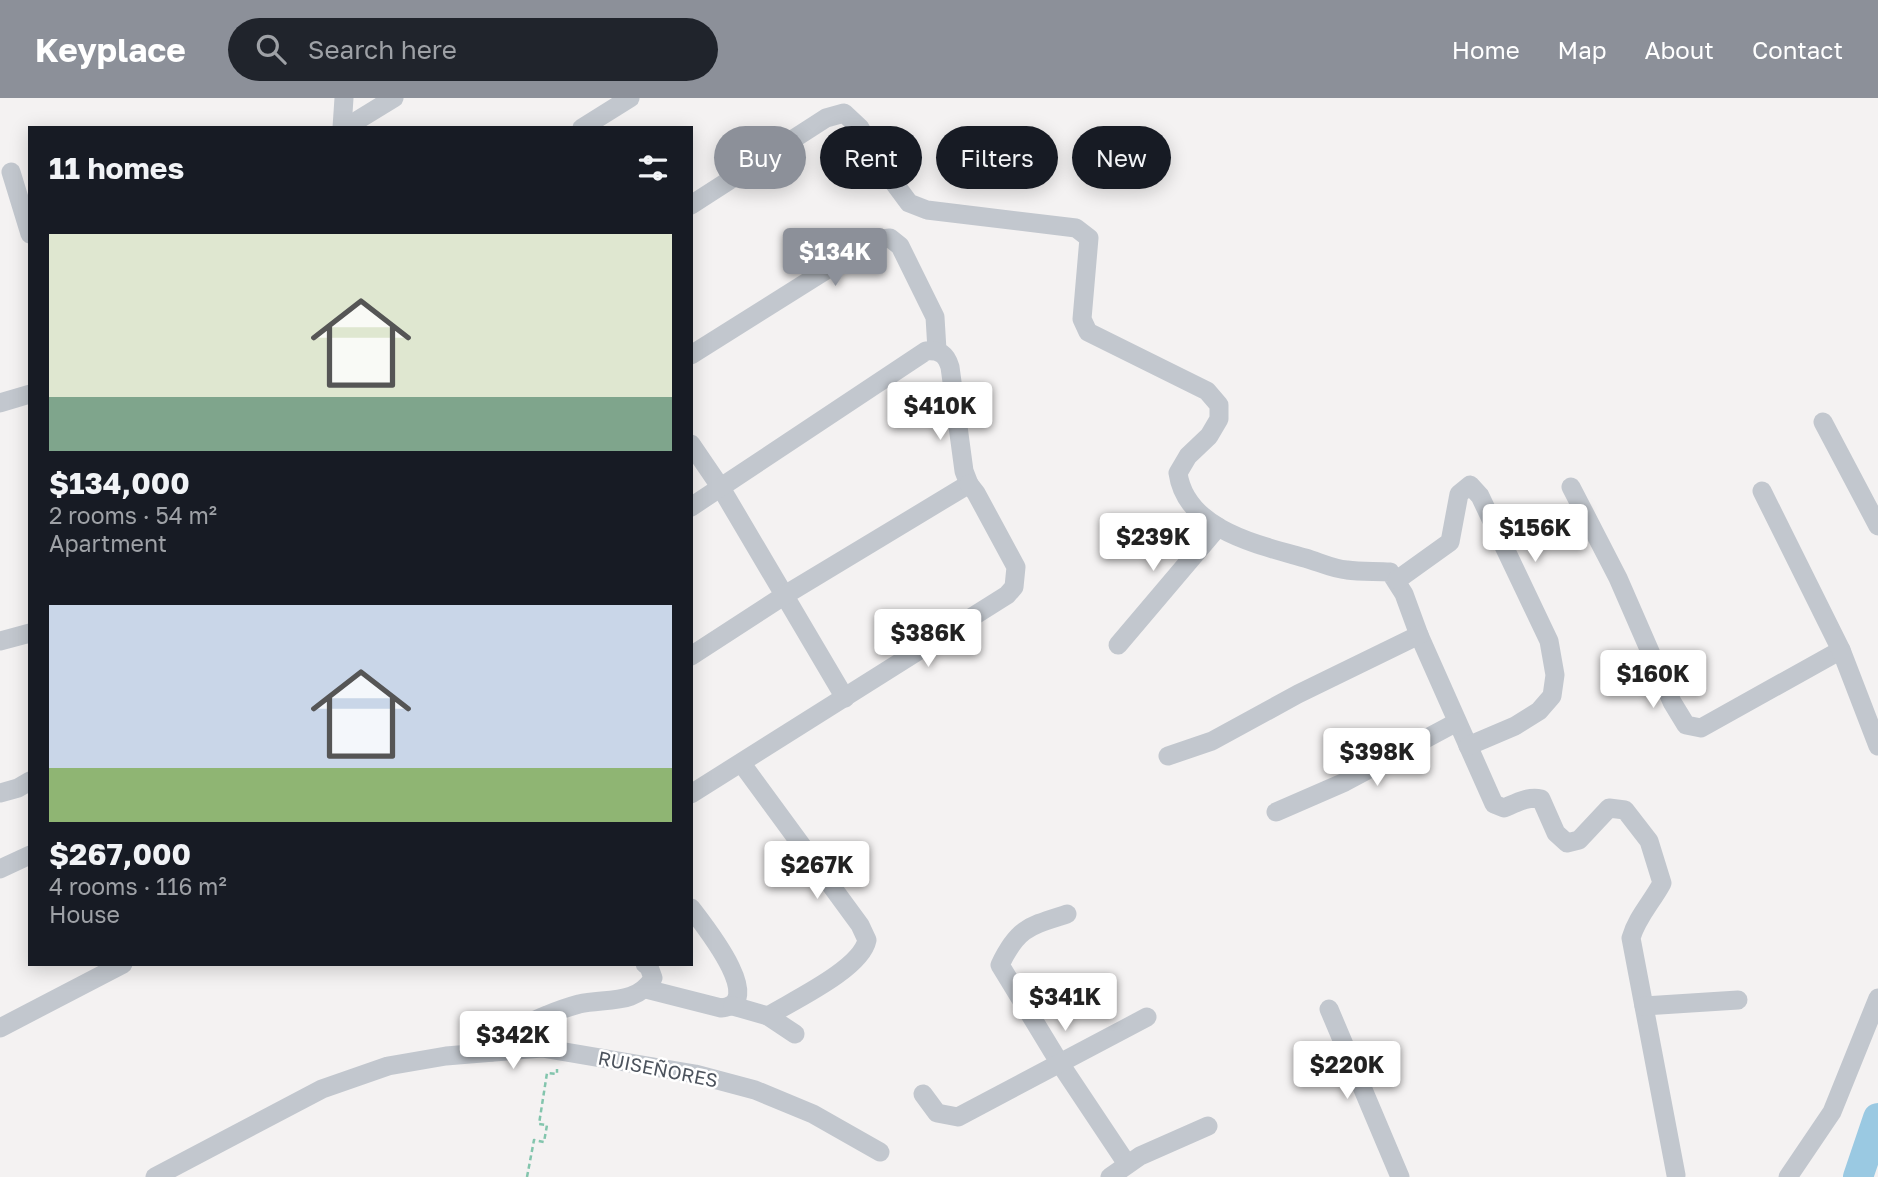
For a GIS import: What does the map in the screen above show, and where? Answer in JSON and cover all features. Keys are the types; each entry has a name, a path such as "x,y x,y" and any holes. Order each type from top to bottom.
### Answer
{"street":[{"path":"344,98 344,126"},
{"path":"347,126 394,98"},
{"path":"585,126 630,98"},
{"path":"693,204 826,118 845,113 860,128 886,172 909,203 927,210 1076,228 1088,238 1082,319 1088,332 1207,391 1219,405 1219,419 1215,428 1188,456 1178,473 1184,492 1194,507 1218,527 1251,542 1346,570 1390,572 1397,580 1494,804 1504,808 1521,800 1534,797 1541,799 1556,833 1567,843 1579,840 1609,808 1625,810 1649,841 1662,883 1635,924 1631,938 1676,1176"},
{"path":"14,171 28,226"},
{"path":"693,354 874,240 890,238 900,246 934,317 937,350"},
{"path":"693,506 926,351 937,350 947,357 950,367 964,471 1016,567 1014,587 1007,595 693,793"},
{"path":"0,403 28,395"},
{"path":"1822,422 1878,526"},
{"path":"693,447 721,488 845,698"},
{"path":"693,655 969,484"},
{"path":"1397,580 1450,542 1459,494 1470,485 1480,496 1549,641 1555,675 1552,696 1539,712 1515,726 1468,746"},
{"path":"1571,487 1618,578 1672,702 1686,724 1701,728 1841,650"},
{"path":"1762,491 1841,650 1878,746"},
{"path":"1118,645 1218,527"},
{"path":"0,641 28,634"},
{"path":"1168,756 1212,741 1298,694 1419,635"},
{"path":"1276,812 1345,782 1457,722"},
{"path":"742,764 860,925 867,940 863,952 848,967 768,1016"},
{"path":"0,793 28,782"},
{"path":"0,869 28,856"},
{"path":"693,911 713,938 738,984 739,994 733,1006"},
{"path":"1067,914 1027,928 1009,945 1000,965 1059,1062 1127,1164"},
{"path":"0,1028 119,966"},
{"path":"492,1052 518,1030 544,1016 579,1004 628,999 646,989 653,978 648,966"},
{"path":"646,989 716,1007 733,1006 768,1016 795,1034"},
{"path":"1788,1177 1832,1112 1878,998"},
{"path":"1644,1006 1738,1000"},
{"path":"1329,1009 1400,1177"},
{"path":"923,1094 937,1113 958,1117 1147,1017"},
{"name":"RUISEÑORES","path":"155,1177 322,1089 388,1066 446,1056 542,1048 695,1074 755,1090 813,1114 880,1152"},
{"path":"1110,1177 1140,1156 1208,1126"}],"path":[{"path":"527,1177 534,1140 544,1142 547,1125 539,1124 547,1073 557,1074 558,1069 550,1068 554,1050"}],"waterway":[{"path":"1858,1177 1878,1118"}]}
